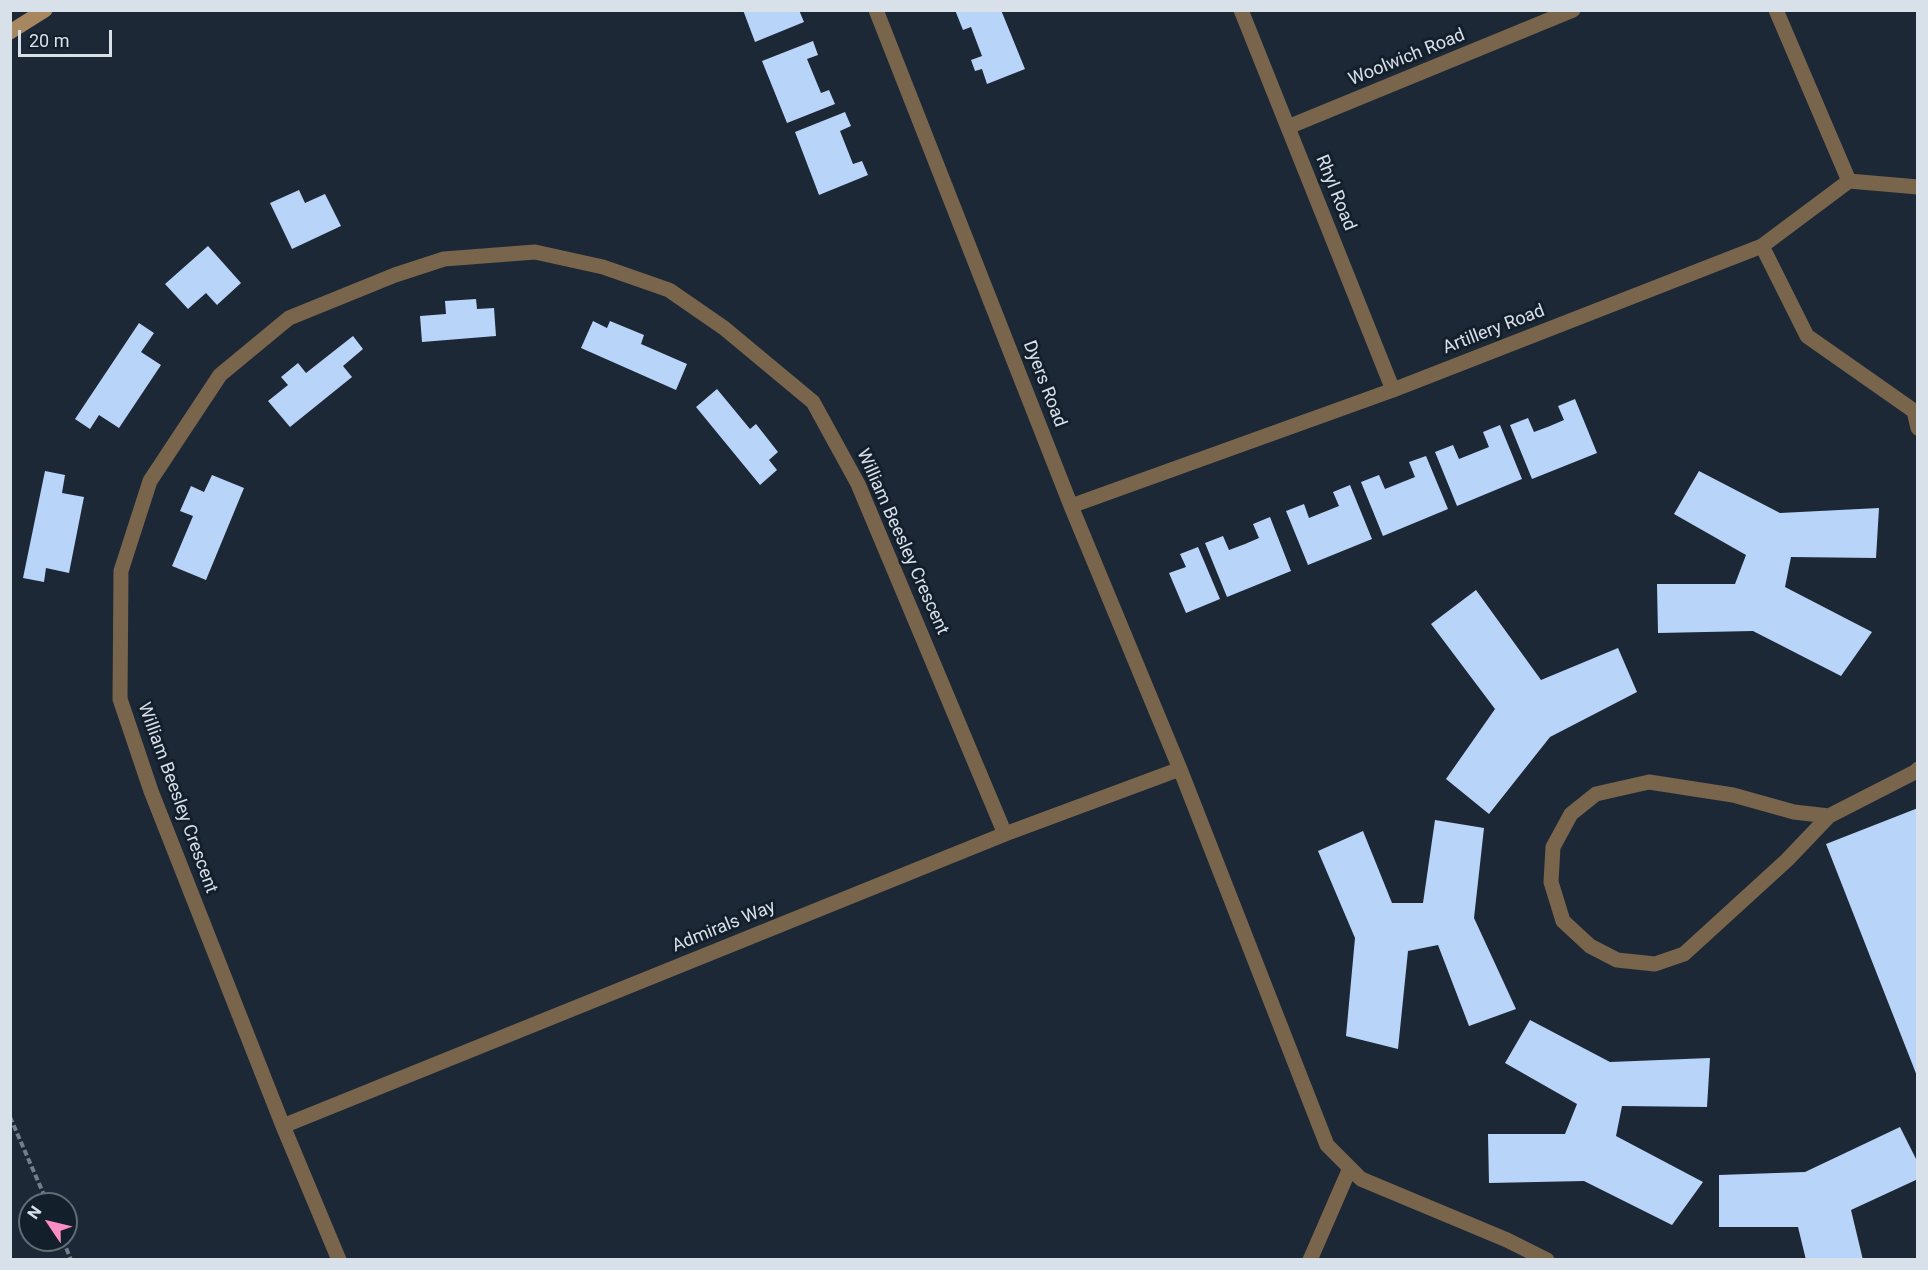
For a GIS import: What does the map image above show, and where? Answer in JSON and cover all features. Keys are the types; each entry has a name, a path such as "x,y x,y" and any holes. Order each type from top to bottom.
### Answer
{"main road":[{"path":"10,32 45,10"}],"lane":[{"name":"Dyers Road","path":"876,10 1071,506 1180,769 1327,1145 1361,1179 1507,1239 1547,1260"},
{"name":"Rhyl Road","path":"1241,10 1393,390"},
{"name":"Woolwich Road","path":"1288,127 1573,10"},
{"path":"1776,10 1849,181 1917,188"},
{"name":"Artillery Road","path":"1071,506 1393,390 1762,246 1849,181"},
{"path":"1762,246 1807,336 1914,411 1917,428"},
{"name":"William Beesley Crescent","path":"339,1260 151,791 120,699 120,571 150,481 220,375 289,318 395,274 444,259 535,252 603,267 669,290 724,328 813,402 858,483 1005,834"},
{"name":"Admirals Way","path":"284,1126 1005,834 1180,769"},
{"path":"1828,816 1794,812 1733,795 1649,782 1596,794 1571,814 1553,848 1551,882 1563,921 1590,946 1617,960 1655,964 1684,954 1787,860 1828,816 1917,769"},
{"path":"1310,1260 1350,1168"}],"path":[{"path":"10,1118 43,1192"}],"building":[{"path":"743,10 799,10 804,22 755,42"},
{"path":"955,10 1001,10 1025,69 987,84 982,69 975,71 971,60 982,56 971,27 963,30"},
{"path":"813,41 818,55 807,59 821,93 829,90 835,104 787,123 762,61"},
{"path":"845,112 851,126 840,131 853,164 862,161 868,175 819,195 795,132"},
{"path":"299,190 305,203 325,194 341,226 292,249 270,203"},
{"path":"208,246 241,283 217,305 206,293 188,309 165,284"},
{"path":"476,299 477,309 494,308 496,336 422,342 420,316 446,314 445,301"},
{"path":"593,321 607,328 610,321 644,335 641,344 687,364 676,390 581,348"},
{"path":"139,323 154,333 141,352 161,365 119,428 99,415 90,429 75,419"},
{"path":"353,336 363,349 343,366 352,377 290,427 268,401 288,385 281,377 298,363 306,373"},
{"path":"717,389 750,429 756,424 778,452 769,460 777,470 760,485 696,407"},
{"path":"1575,399 1597,453 1532,479 1510,425 1528,418 1534,432 1550,426 1564,420 1558,406"},
{"path":"1500,425 1522,479 1457,506 1435,452 1453,445 1459,459 1489,447 1483,432"},
{"path":"1426,456 1448,509 1383,536 1361,482 1379,475 1385,489 1415,477 1409,462"},
{"path":"45,471 65,475 62,493 84,497 69,573 46,568 44,582 23,578"},
{"path":"1699,471 1780,513 1879,508 1876,558 1791,557 1785,587 1872,632 1841,676 1753,631 1658,633 1657,584 1735,584 1746,555 1674,514"},
{"path":"212,475 244,488 206,580 172,566 193,516 180,511 191,486 204,492"},
{"path":"1350,485 1372,539 1308,565 1286,511 1304,504 1309,518 1339,506 1333,492"},
{"path":"1270,517 1291,571 1227,597 1205,543 1223,536 1229,550 1245,544 1259,538 1253,524"},
{"path":"1198,547 1220,599 1186,613 1169,573 1186,567 1180,554"},
{"path":"1476,590 1541,680 1618,648 1637,692 1550,737 1489,814 1446,779 1495,709 1431,624"},
{"path":"1918,808 1918,1076 1917,1076 1826,844"},
{"path":"1435,820 1484,828 1474,918 1516,1009 1469,1026 1438,945 1408,951 1398,1049 1346,1036 1355,938 1318,851 1363,831 1392,903 1423,903"},
{"path":"1530,1020 1610,1062 1710,1058 1707,1107 1622,1106 1616,1136 1703,1182 1672,1225 1584,1181 1489,1183 1488,1134 1565,1134 1577,1104 1505,1063"},
{"path":"1900,1127 1918,1163 1918,1179 1851,1210 1863,1260 1806,1260 1798,1227 1719,1227 1719,1175 1805,1172"}]}
